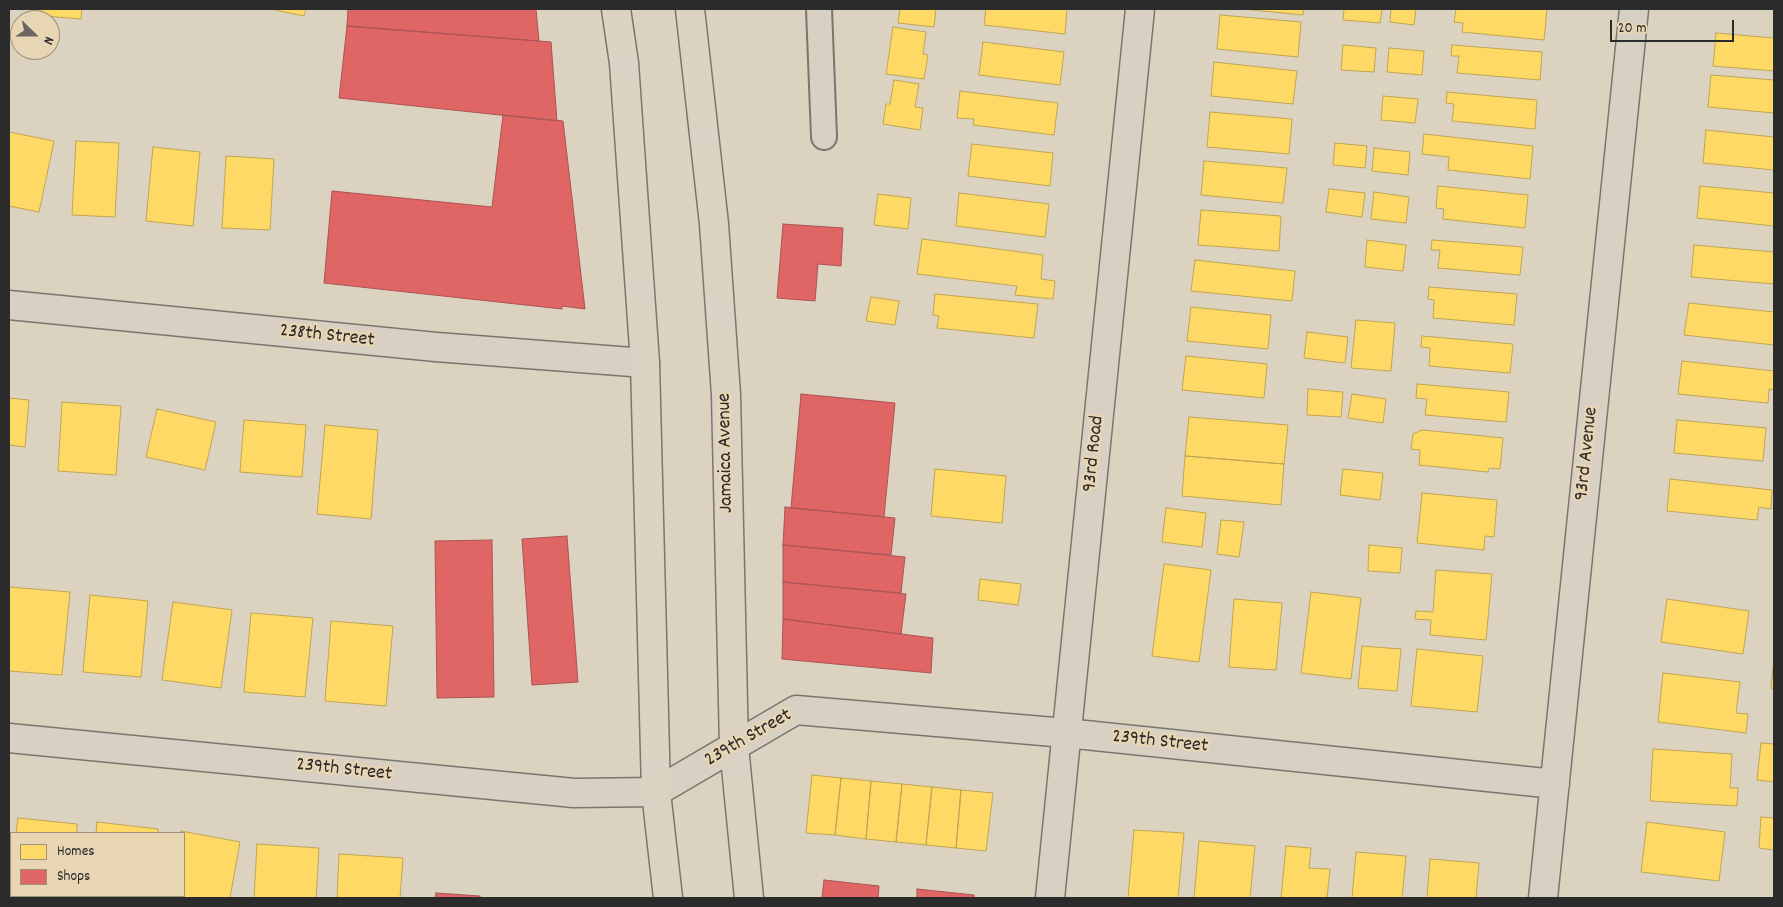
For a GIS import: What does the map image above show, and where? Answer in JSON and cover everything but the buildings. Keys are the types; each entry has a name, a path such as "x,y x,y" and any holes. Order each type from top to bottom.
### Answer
{"main road":[{"path":"616,9 624,63 645,363 656,792 668,898"},
{"name":"Jamaica Avenue","path":"690,9 714,224 726,395 734,748 750,898"}],"street":[{"name":"93rd Road","path":"1050,898 1140,9"},
{"name":"93rd Avenue","path":"1543,898 1634,9"},
{"name":"238th Street","path":"9,305 436,347 645,363"},
{"name":"239th Street","path":"9,738 574,793 656,792 796,710 1066,734 1555,784"}],"lane":[{"path":"820,9 824,137"}]}
